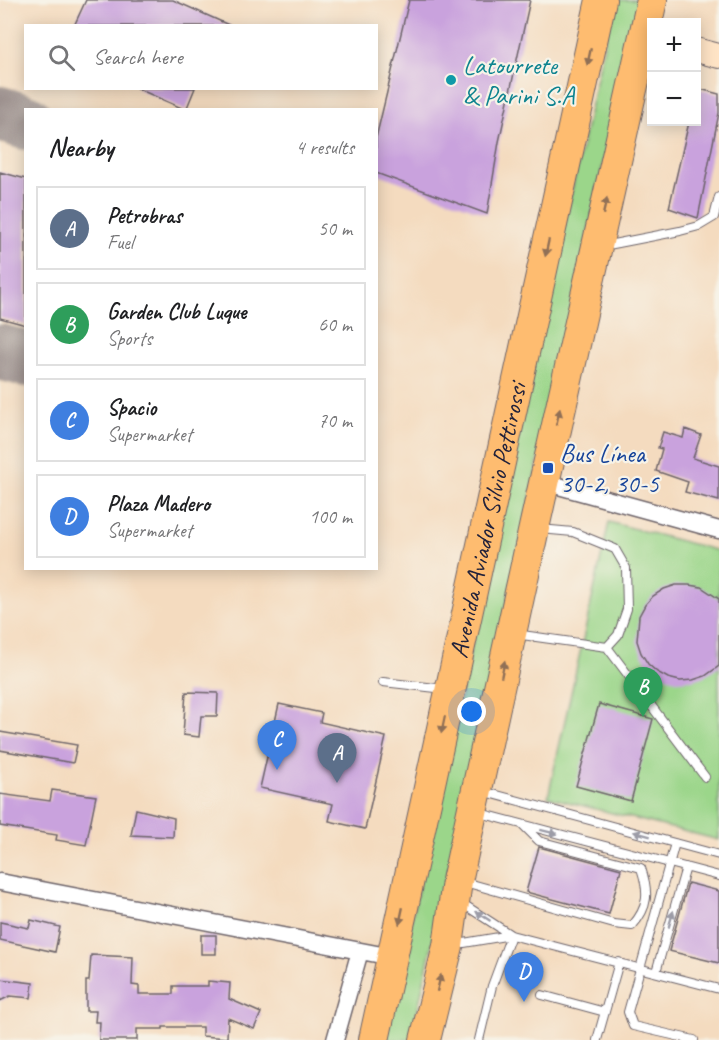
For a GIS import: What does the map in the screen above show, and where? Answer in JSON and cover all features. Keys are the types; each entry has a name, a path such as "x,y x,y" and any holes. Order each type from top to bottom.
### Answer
{"highway":[{"name":"Avenida Aviador Silvio Pettirossi","path":"374,1040 601,0"},
{"name":"Avenida Aviador Silvio Pettirossi","path":"650,18 651,0"},
{"name":"Avenida Aviador Silvio Pettirossi","path":"425,1040 448,946 456,889 596,247 647,41"}],"street":[{"path":"701,51 719,56"},
{"path":"544,482 719,530"},
{"path":"0,882 392,957"},
{"path":"335,1040 360,951"}],"lane":[{"path":"596,247 699,226 714,217 719,197"},
{"path":"534,528 573,532 615,549 626,567 627,609 618,635 607,647"},
{"path":"511,633 607,647 705,777"},
{"path":"385,680 383,682 450,690"},
{"path":"475,800 523,825 719,876"},
{"path":"475,800 675,843 719,855"},
{"path":"456,889 614,924 632,926 642,915 646,900 646,882 641,868 539,841 523,825"},
{"path":"675,843 628,1012 630,1023 633,1026 694,1040"},
{"path":"656,972 686,867"},
{"path":"456,889 511,935"},
{"path":"479,1040 492,986 511,935"},
{"path":"448,946 511,935 719,989"},
{"path":"597,1040 619,962"},
{"path":"542,995 604,1012"}],"green space":[{"path":"614,0 639,0 411,1040 385,1040"},
{"path":"609,522 719,551 719,840 548,797"}],"building":[{"path":"86,0 173,0 227,24 75,24"},
{"name":"Latourrete & Parini S.A","path":"409,0 530,0 499,142 487,214 378,174 378,130"},
{"path":"701,89 719,94 719,113 698,218 669,208 688,126 701,126"},
{"path":"141,90 194,90 187,108 181,108"},
{"path":"0,172 24,178 24,324 0,318"},
{"path":"685,429 701,435 693,458 719,466 719,501 685,492 688,482 656,471 662,449 658,448 663,432 683,438"},
{"path":"676,585 701,587 719,599 719,666 705,676 693,680 680,681 657,672 648,664 637,641 639,616 645,605 653,596"},
{"path":"186,692 218,693 217,716 201,716 199,737 183,735"},
{"path":"279,704 322,713 320,722 386,737 365,829 329,821 333,804 260,788"},
{"path":"599,704 653,719 631,801 576,786"},
{"path":"0,732 77,745 73,763 0,750"},
{"path":"52,790 96,796 86,845 56,840 57,835 0,826 0,794 50,801"},
{"path":"136,809 174,818 173,837 131,835"},
{"path":"539,847 621,869 609,914 526,892"},
{"path":"688,883 719,891 719,963 669,951"},
{"path":"31,920 60,927 55,952 0,940 0,922 29,928"},
{"path":"201,935 216,935 216,954 201,954"},
{"path":"91,955 133,957 132,985 139,986 139,994 173,994 173,986 208,986 208,981 230,983 229,999 261,1013 254,1029 228,1018 227,1038 202,1036 202,1027 163,1027 163,1029 137,1029 137,1040 99,1040 100,1022 95,1022 96,1011 86,1011 86,981 89,981"},
{"path":"0,979 33,983 31,998 10,996 0,1001"}],"taxiway":[{"path":"0,114 24,121"},
{"path":"0,352 24,358"}],"place":[{"name":"Latourrete & Parini S.A","path":"451,80"},
{"name":"Bus Línea 30-2, 30-5","path":"548,468"},
{"name":"Garden Club Luque","path":"643,717"},
{"name":"Spacio","path":"277,770"},
{"name":"Petrobras","path":"337,783"},
{"name":"Plaza Madero","path":"524,1002"}]}
